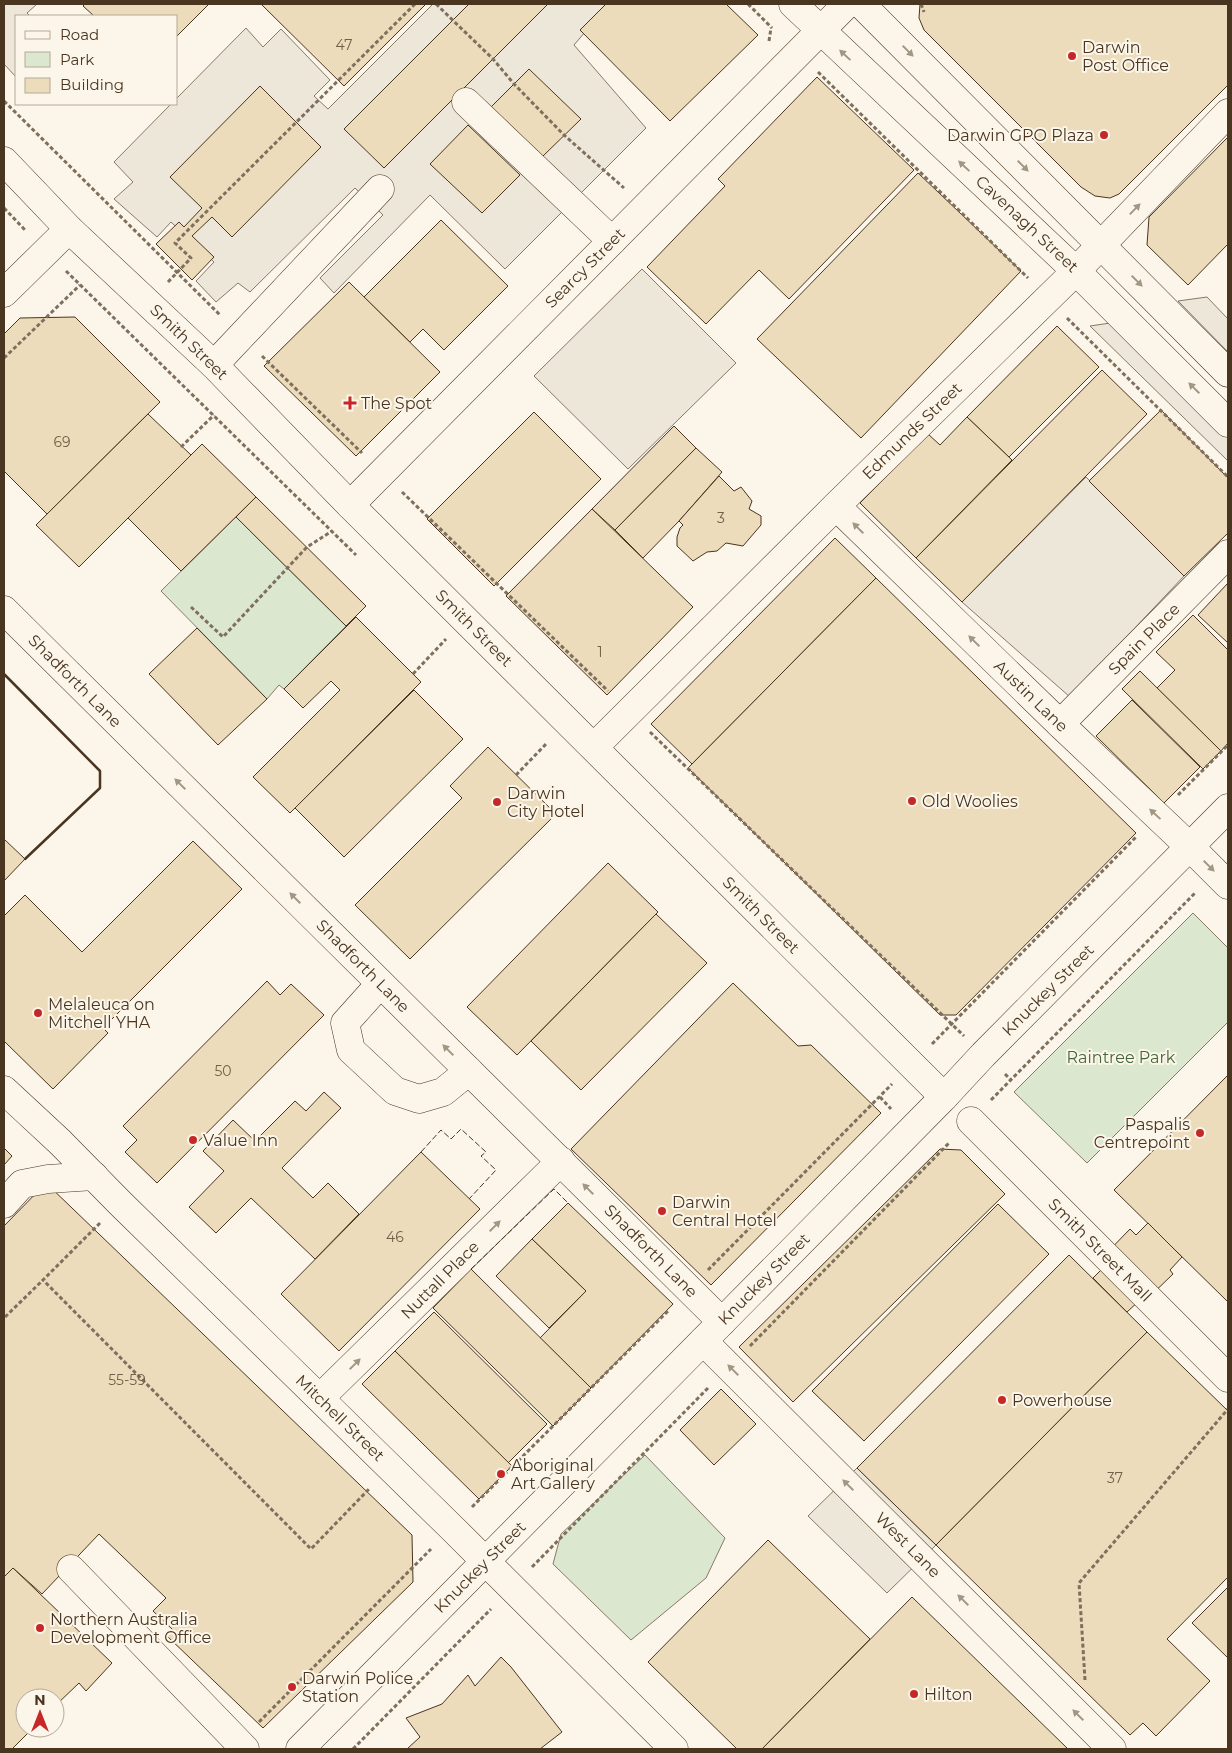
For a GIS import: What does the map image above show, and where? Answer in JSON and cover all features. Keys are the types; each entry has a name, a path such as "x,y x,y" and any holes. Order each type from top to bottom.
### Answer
{"street":[{"name":"Cavenagh Street","path":"793,4 1076,271 1228,423"},
{"path":"820,31 847,4"},
{"path":"861,4 1228,373"},
{"name":"Searcy Street","path":"350,505 820,31"},
{"path":"466,102 612,241"},
{"name":"Edmunds Street","path":"594,747 1076,271 1228,113"},
{"name":"Smith Street","path":"4,161 69,228 214,365 350,505 944,1097"},
{"path":"214,365 380,189"},
{"path":"4,293 69,228"},
{"name":"Austin Lane","path":"836,506 1060,724 1222,878"},
{"name":"Spain Place","path":"1060,724 1228,554"},
{"name":"Shadforth Lane","path":"4,610 689,1289 713,1331"},
{"name":"Knuckey Street","path":"300,1749 944,1097 982,1055 1228,808"},
{"path":"380,984 345,1023 351,1050 395,1092 418,1099 443,1092 469,1071"},
{"name":"Mitchell Street","path":"4,1090 60,1142 486,1561 674,1749"},
{"name":"Smith Street Mall","path":"971,1121 1228,1378"},
{"name":"Nuttall Place","path":"320,1398 560,1162"},
{"path":"4,1204 22,1184 48,1179 94,1176"},
{"name":"West Lane","path":"713,1331 729,1366 1112,1749"},
{"path":"71,1569 242,1746"}],"path":[{"path":"123,327 191,258 175,244 415,4"},
{"path":"436,4 493,59 514,84 564,135 628,192"},
{"path":"748,4 775,30"},
{"path":"921,4 924,12"},
{"path":"817,72 1034,285"},
{"path":"4,102 227,322"},
{"path":"4,358 80,285"},
{"path":"1062,312 1228,477"},
{"path":"256,350 363,454"},
{"path":"181,446 218,411"},
{"path":"399,489 614,697"},
{"path":"191,607 223,637 307,547 337,528"},
{"path":"413,674 448,637"},
{"path":"650,732 982,1055 1011,1080"},
{"path":"516,775 551,738"},
{"path":"242,1746 452,1528 1228,744"},
{"path":"353,1749 1011,1080 1222,878"},
{"path":"5,1317 120,1203"},
{"path":"43,1280 311,1549 390,1467"},
{"path":"1087,1724 1079,1584 1228,1409"}],"green space":[{"path":"236,517 346,626 284,689 279,685 267,699 161,591"},
{"name":"Raintree Park","path":"1193,913 1228,948 1228,1022 1087,1163 1014,1092"},
{"path":"645,1455 725,1538 706,1578 631,1640 553,1564 561,1534"}],"shaded area":[{"path":"4,4 37,4 27,13 29,15 15,15 15,76 4,64"},
{"path":"433,4 609,4 574,45 646,128 505,269 430,195 334,293 320,278 383,215 355,188 250,292 238,283 216,302 196,281 214,262 171,222 157,237 114,199 133,182 114,162 170,105 178,105 178,97 246,28 263,47 281,29 330,80 314,96 328,109"},
{"path":"642,269 736,363 628,469 534,376"},
{"path":"1207,297 1228,319 1228,352 1178,301"},
{"path":"1117,322 1228,431 1228,461 1090,326"},
{"path":"1086,477 1184,576 1070,697 962,602"},
{"path":"857,1468 936,1545 887,1593 808,1516"}],"building":[{"path":"85,4 209,4 178,35 178,15 93,15 83,6"},
{"path":"261,4 426,4 344,86"},
{"path":"469,4 548,4 384,168 344,129"},
{"path":"606,4 726,4 758,35 670,121 580,30"},
{"name":"Darwin GPO Plaza","path":"920,4 1228,4 1228,85 1119,194 1110,198 1095,196 1081,187 924,30 919,18"},
{"path":"529,69 581,119 542,157 491,107"},
{"path":"817,77 914,170 789,299 759,270 706,324 647,267 725,186 718,179"},
{"path":"260,86 321,147 232,237 212,217 192,236 214,257 192,280 156,244 179,222 184,227 202,208 170,177"},
{"path":"468,125 520,175 482,213 430,164"},
{"path":"1228,137 1228,244 1188,285 1147,245 1149,217"},
{"path":"918,173 1021,271 861,438 757,339"},
{"path":"441,220 508,286 444,350 423,329 410,342 364,297"},
{"path":"349,282 440,372 356,456 264,366"},
{"path":"75,317 160,402 47,514 4,471 4,334 20,318"},
{"path":"1057,326 1099,367 1009,457 967,417"},
{"path":"1102,370 1147,414 962,602 916,558"},
{"path":"1161,410 1228,478 1228,533 1184,576 1089,481"},
{"path":"534,412 601,479 494,586 427,519"},
{"path":"148,414 191,455 79,567 36,525"},
{"path":"967,417 1012,460 916,558 860,503 928,434 940,445"},
{"path":"674,426 696,448 615,530 592,509"},
{"path":"202,444 256,497 181,571 128,518"},
{"path":"696,448 722,472 643,558 615,530"},
{"path":"719,476 734,491 741,487 752,501 749,509 761,516 761,525 743,546 726,543 717,551 707,552 693,561 677,546 677,537 683,525 679,521"},
{"path":"256,497 366,606 346,626 236,517"},
{"path":"592,509 693,607 607,695 506,596"},
{"path":"835,538 876,578 692,764 651,724"},
{"name":"Old Woolies","path":"876,578 1136,833 956,1015 940,1015 688,768"},
{"path":"1228,583 1228,643 1198,615"},
{"path":"1193,615 1228,650 1228,743 1221,751 1157,688 1175,670 1156,652"},
{"path":"356,617 421,682 290,813 253,777 340,690 331,681 303,708 284,689"},
{"path":"197,628 267,699 218,745 149,674"},
{"path":"1140,671 1221,751 1203,769 1122,689"},
{"path":"414,690 463,739 344,857 295,808"},
{"path":"1132,700 1200,767 1164,803 1096,736"},
{"path":"488,747 556,814 410,959 355,905 462,798 450,786"},
{"path":"4,839 25,859 4,881"},
{"path":"193,841 242,889 103,1028 108,1033 53,1089 4,1041 4,916 25,895 82,952"},
{"path":"608,863 658,912 517,1055 467,1007"},
{"path":"656,914 707,963 581,1090 531,1041"},
{"name":"Value Inn","path":"267,981 280,995 291,984 324,1015 157,1183 125,1152 137,1140 123,1126"},
{"path":"733,983 798,1046 811,1045 881,1113 711,1285 571,1149"},
{"name":"Paspalis Centrepoint","path":"1228,1075 1228,1302 1114,1190"},
{"path":"324,1092 341,1108 282,1168 313,1198 328,1183 359,1214 315,1259 251,1198 216,1233 189,1207 224,1171 203,1151 233,1120 255,1141 295,1101 306,1111"},
{"path":"4,1148 12,1156 4,1165"},
{"path":"940,1149 961,1150 1005,1194 793,1402 739,1347"},
{"path":"421,1152 480,1209 339,1351 281,1294"},
{"path":"46,1183 412,1535 413,1582 263,1728 167,1636 173,1630 153,1611 166,1598 99,1534 42,1594 13,1568 4,1577 4,1226"},
{"path":"568,1203 673,1304 591,1388 540,1338 586,1291 532,1239"},
{"path":"998,1204 1049,1254 864,1441 812,1391"},
{"path":"1148,1223 1182,1257 1170,1270 1173,1274 1143,1303 1140,1300 1127,1312 1093,1278 1105,1266 1099,1261 1130,1229 1136,1235"},
{"path":"532,1239 586,1291 549,1328 496,1276"},
{"name":"Powerhouse","path":"1069,1255 1147,1332 936,1545 857,1468"},
{"path":"471,1269 591,1388 553,1426 433,1308"},
{"path":"434,1312 547,1424 508,1463 395,1351"},
{"path":"1147,1332 1228,1411 1228,1577 1167,1639 1210,1681 1156,1736 1143,1723 1130,1735 936,1545"},
{"path":"395,1351 512,1466 479,1499 362,1384"},
{"path":"721,1389 756,1424 714,1465 680,1430"},
{"path":"768,1540 870,1639 762,1749 737,1749 648,1662"},
{"name":"Northern Australia Development Office","path":"13,1568 112,1663 86,1691 79,1683 65,1696 65,1688 15,1688 15,1738 23,1738 12,1749 4,1749 4,1577"},
{"path":"1228,1587 1228,1658 1192,1623"},
{"name":"Hilton","path":"912,1597 1067,1748 1067,1749 762,1749"},
{"path":"501,1657 562,1732 540,1749 407,1749 420,1737 406,1718 442,1704 468,1675 475,1686"}],"fence":[{"path":"421,1152 441,1130 451,1139 461,1129 486,1152 481,1156 496,1170 469,1199"},
{"path":"471,1269 554,1189 568,1203"}],"wall":[{"path":"4,674 100,771 100,788 25,859"}],"place":[{"name":"Darwin Post Office","path":"1072,56"},
{"name":"Darwin GPO Plaza","path":"1104,135"},
{"name":"The Spot","path":"350,403"},
{"name":"Old Woolies","path":"912,801"},
{"name":"Darwin City Hotel","path":"497,802"},
{"name":"Melaleuca on Mitchell YHA","path":"38,1013"},
{"name":"Paspalis Centrepoint","path":"1200,1133"},
{"name":"Value Inn","path":"193,1140"},
{"name":"Darwin Central Hotel","path":"662,1211"},
{"name":"Powerhouse","path":"1002,1400"},
{"name":"Aboriginal Art Gallery","path":"501,1474"},
{"name":"Northern Australia Development Office","path":"40,1628"},
{"name":"Darwin Police Station","path":"292,1687"},
{"name":"Hilton","path":"914,1694"}]}
